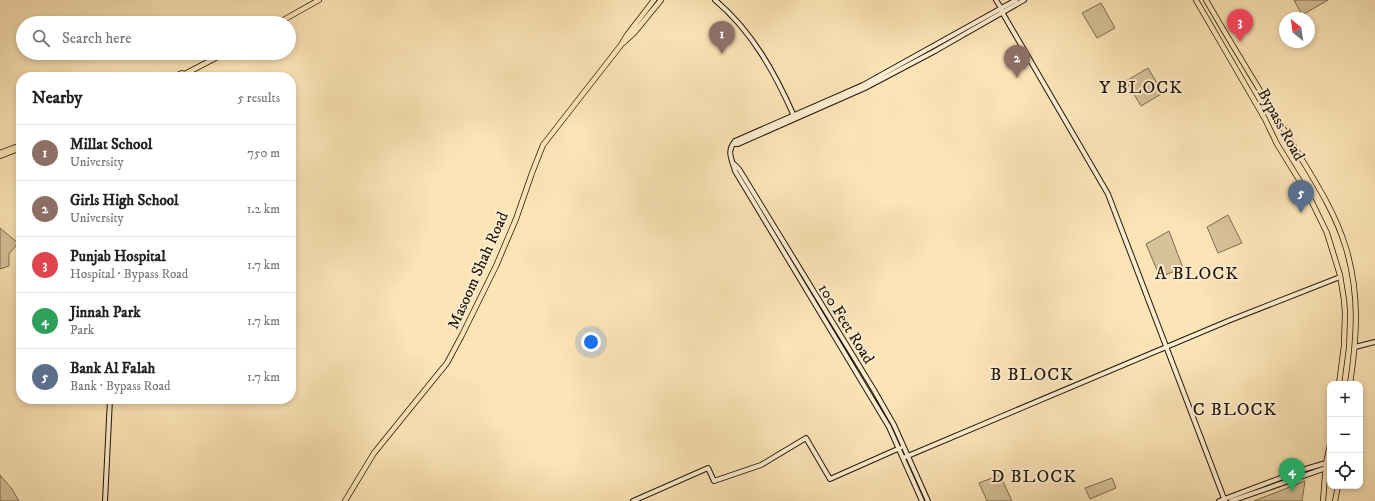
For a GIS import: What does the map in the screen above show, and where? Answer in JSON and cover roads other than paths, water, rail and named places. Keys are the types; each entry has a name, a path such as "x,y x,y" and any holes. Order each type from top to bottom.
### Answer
{"main road":[{"path":"284,16 313,0"},
{"path":"290,16 319,0"},
{"name":"Masoom Shah Road","path":"345,501 374,452 447,362 498,261 516,219 543,145 622,44 627,35 654,0"},
{"name":"Masoom Shah Road","path":"622,44 634,33 661,0"},
{"path":"715,0 737,20 762,55 778,81 794,117"},
{"path":"996,0 1108,194 1158,320 1166,347 1225,500"},
{"name":"100 Feet Road","path":"1002,10 1016,0"},
{"name":"100 Feet Road","path":"922,501 889,427 738,175 730,153 730,148 735,141 794,117 863,85 1002,10 1024,0"},
{"name":"Bypass Road","path":"1196,0 1265,119 1280,149 1309,196 1327,233 1340,277 1345,313 1344,346 1338,381"},
{"path":"1206,0 1247,72 1319,187 1346,249 1351,271 1356,312 1355,347 1350,381"},
{"path":"183,72 206,60"},
{"path":"189,72 212,60"},
{"path":"0,153 16,147"},
{"path":"0,156 16,150"},
{"name":"100 Feet Road","path":"734,164 739,169 761,204 894,425 928,501"},
{"path":"903,458 1166,347 1340,277"},
{"path":"1344,303 1350,307 1353,306 1355,302"},
{"path":"1345,313 1351,308 1356,312"},
{"path":"1355,347 1375,342"},
{"path":"106,501 110,404"},
{"path":"632,501 708,468 714,481 753,468 761,465 806,438 830,479 904,446"},
{"path":"1323,501 1328,453"},
{"path":"1219,501 1302,470 1326,465"},
{"path":"1231,501 1326,465"},
{"path":"1335,501 1337,489"}],"place":[{"name":"Punjab Hospital","path":"1240,42"},
{"name":"Millat School","path":"722,54"},
{"name":"Girls High School","path":"1017,78"},
{"name":"Bank Al Falah","path":"1301,213"},
{"name":"Jinnah Park","path":"1292,491"}],"district":[{"name":"Y BLOCK","path":"1141,87"},
{"name":"A BLOCK","path":"1197,273"},
{"name":"B BLOCK","path":"1032,374"},
{"name":"C BLOCK","path":"1235,409"},
{"name":"D BLOCK","path":"1034,476"}]}
